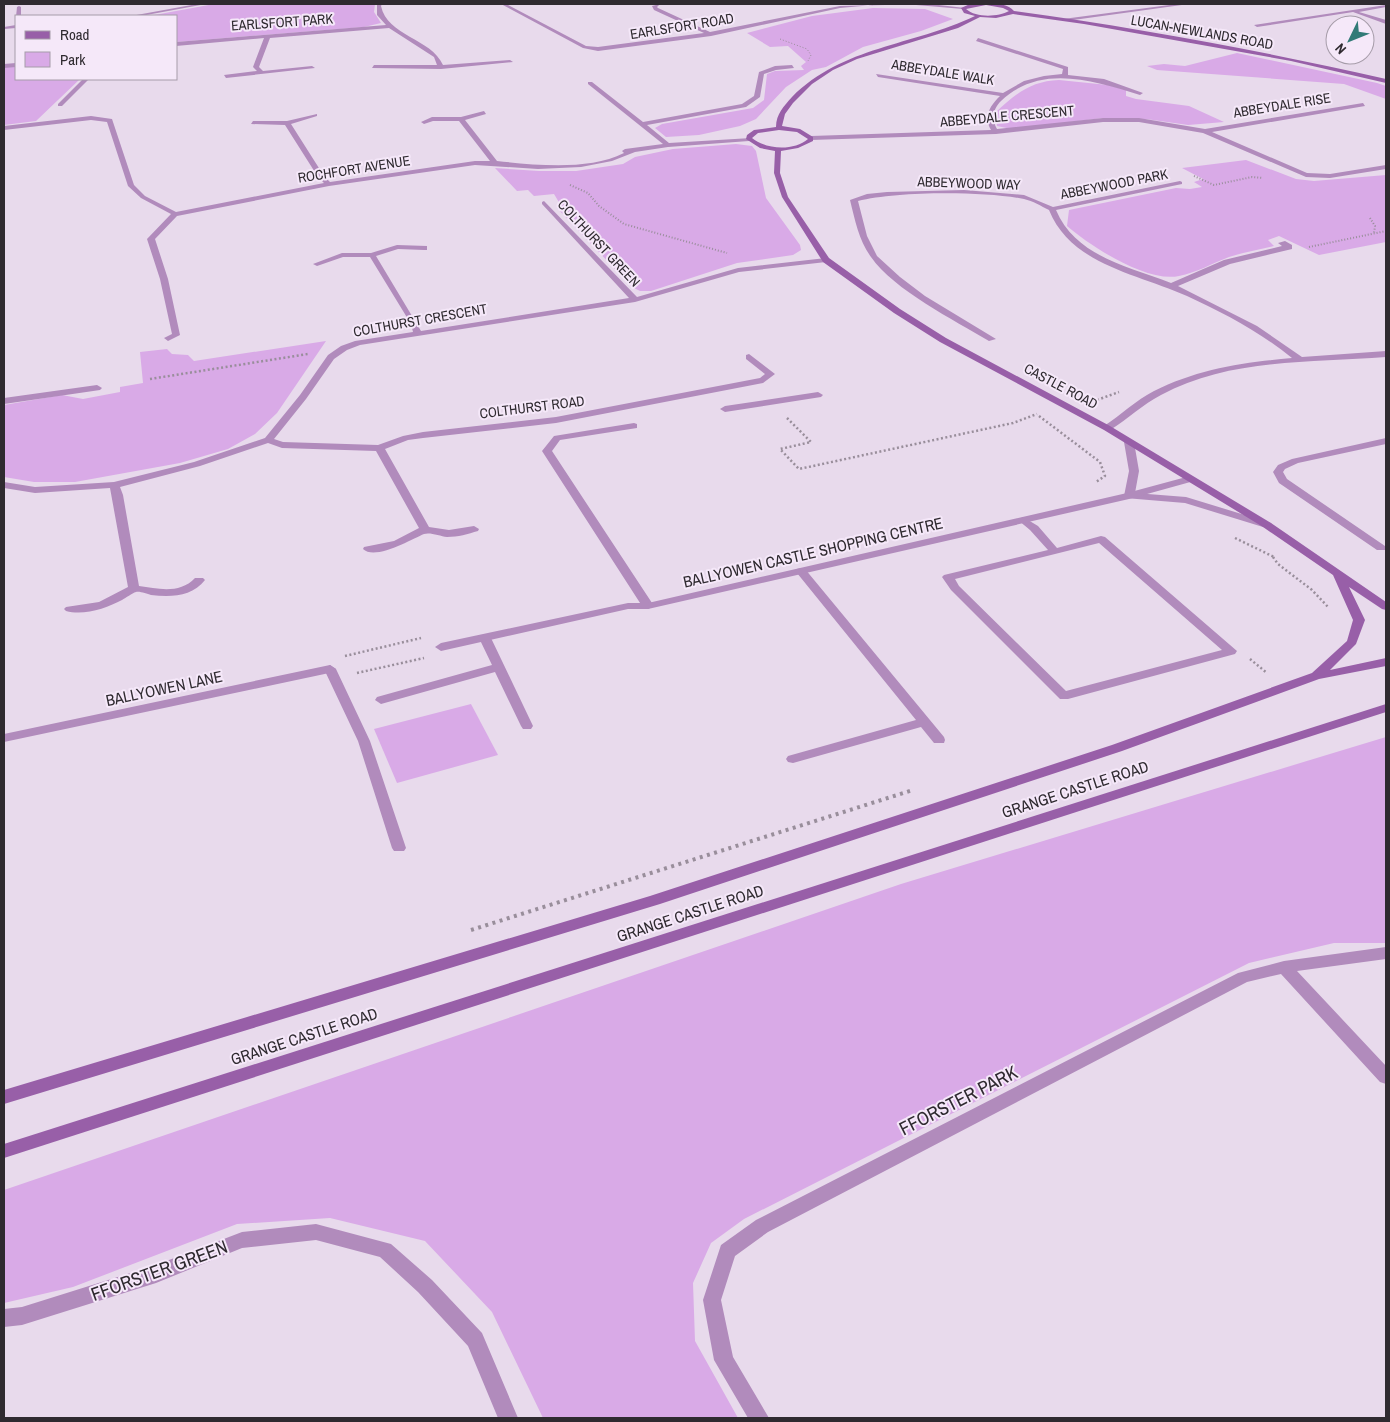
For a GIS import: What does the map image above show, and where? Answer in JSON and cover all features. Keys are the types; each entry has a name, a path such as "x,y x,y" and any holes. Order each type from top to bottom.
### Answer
{"street":[{"path":"140,15 204,4"},
{"path":"380,4 378,5 380,15 390,26 436,56 441,67"},
{"name":"EARLSFORT ROAD","path":"503,4 585,48 611,49 711,34 840,7 872,4 908,4 963,8"},
{"path":"658,4 654,6 656,9 711,34"},
{"path":"963,8 978,4 1006,7"},
{"path":"1001,4 1012,12"},
{"path":"1066,19 1187,4"},
{"path":"1257,25 1386,6"},
{"path":"18,15 19,7"},
{"name":"LUCAN-NEWLANDS ROAD","path":"963,8 966,12 979,16 1002,16 1012,12 1066,19 1291,59 1386,82"},
{"path":"1351,11 1386,22"},
{"path":"779,128 778,120 795,96 826,73 864,55 957,27 979,16"},
{"name":"EARLSFORT PARK","path":"178,44 390,26"},
{"path":"261,72 256,68 268,35"},
{"path":"978,40 1066,68 1065,76"},
{"path":"374,67 441,67 510,62"},
{"path":"642,124 744,106 755,101 758,96 761,73 775,68 792,67"},
{"path":"226,76 312,68"},
{"name":"ABBEYDALE WALK","path":"878,75 1004,95"},
{"path":"996,132 989,114 1004,95 1032,80 1050,76 1065,76 1110,82 1140,94"},
{"path":"60,105 85,80"},
{"path":"590,83 668,145"},
{"name":"ABBEYDALE RISE","path":"1205,131 1363,105"},
{"path":"424,122 432,119 461,119 484,113"},
{"path":"254,123 288,123 315,115"},
{"path":"4,128 91,118 110,120 131,186 143,197 175,214 152,239 164,280 176,335 168,338"},
{"path":"461,119 494,162"},
{"name":"ABBEYDALE CRESCENT","path":"811,138 996,132 1103,120 1139,120 1205,131"},
{"path":"288,123 321,177 330,184"},
{"path":"779,128 804,132 811,138 810,141 799,146 778,149 757,144 749,139 749,136 756,131 779,128"},
{"path":"1205,131 1306,175 1330,176 1386,167"},
{"name":"ROCHFORT AVENUE","path":"602,153 632,151 668,145 749,139"},
{"name":"CASTLE ROAD","path":"778,149 777,173 785,197 826,260 841,269 896,311 943,340 1107,428 1267,526 1386,607"},
{"name":"ROCHFORT AVENUE","path":"175,214 330,184 475,163 494,162 528,166 577,165 621,158 632,151"},
{"name":"ROCHFORT AVENUE","path":"538,166 565,158"},
{"name":"ABBEYWOOD PARK","path":"1052,209 1180,184"},
{"name":"ABBEYWOOD WAY","path":"992,338 922,298 897,280 874,257 863,236 854,200 871,196 900,194 1007,194 1033,200 1052,209"},
{"name":"COLTHURST GREEN","path":"544,203 635,300"},
{"path":"1052,209 1054,218 1061,229 1094,255 1123,270 1172,286 1266,335 1299,359"},
{"path":"1172,286 1227,262 1289,247 1282,243"},
{"path":"317,264 342,255 372,255 397,247 424,248"},
{"path":"372,255 415,324 418,333"},
{"name":"COLTHURST CRESCENT","path":"268,440 303,397 331,356 344,348 358,343 635,300 738,270 826,260"},
{"path":"1107,428 1157,393 1200,376 1237,367 1299,359 1386,354"},
{"name":"COLTHURST ROAD","path":"268,440 282,445 379,448 406,438 468,429 556,420 763,380 771,374 749,357"},
{"path":"4,400 97,388"},
{"path":"725,409 818,395"},
{"path":"634,426 557,438 548,451 648,606"},
{"path":"4,485 34,490 114,485 198,464 268,440"},
{"path":"1381,548 1283,481 1278,472 1281,466 1295,461 1386,441"},
{"path":"1129,442 1134,471 1129,496 1186,500 1267,526"},
{"path":"379,448 424,529 439,534 461,533 474,529"},
{"name":"BALLYOWEN CASTLE SHOPPING CENTRE","path":"441,647 628,606 648,606 1129,496 1190,479"},
{"path":"114,485 118,495 134,588"},
{"path":"1023,520 1034,528 1055,552"},
{"path":"368,550 391,547 410,539 424,529"},
{"path":"1101,539 1231,651 1064,696 955,588 948,577 1055,552 1101,539"},
{"path":"801,571 939,740"},
{"path":"1316,676 1352,642 1359,620 1338,574"},
{"path":"70,609 93,609 118,599 134,588 156,592 178,592 195,585 199,580"},
{"path":"485,638 527,726"},
{"name":"GRANGE CASTLE ROAD","path":"4,1097 655,900 1117,748 1316,676 1386,662"},
{"path":"381,700 499,667"},
{"name":"BALLYOWEN LANE","path":"4,738 330,669 364,741 399,848"},
{"name":"GRANGE CASTLE ROAD","path":"4,1151 1386,708"},
{"path":"793,759 924,722"},
{"name":"FFORSTER PARK","path":"759,1418 724,1360 712,1300 727,1251 762,1226 1243,977 1284,967 1386,953"},
{"path":"1284,967 1386,1078"},
{"name":"FFORSTER GREEN","path":"4,1318 22,1316 156,1274 242,1240 316,1232 385,1250 425,1286 476,1340 508,1418"}],"path":[{"path":"775,38 793,42 807,49 811,56 810,60 805,61"},
{"path":"564,183 588,194 599,206 624,224 728,253"},
{"path":"1370,218 1375,226 1374,233"},
{"path":"1309,248 1386,231"},
{"path":"150,379 313,354"},
{"path":"1097,400 1122,391"},
{"path":"1030,409 1100,462 1105,476 1095,482"},
{"path":"781,413 811,442 780,449 799,469 1013,423 1037,414"},
{"path":"1273,557 1278,564 1312,590 1331,611"},
{"path":"356,673 428,656"},
{"path":"1263,680 1272,677"},
{"path":"468,931 916,789"}],"green space":[{"path":"214,4 375,4 374,12 381,23 364,27 178,42 178,15 154,15"},
{"path":"873,8 925,9 953,19 921,31 863,47 826,67 812,70 786,87 756,119 740,126 699,135 666,137 655,128 662,124 753,108 764,100 767,74 775,71 804,70 801,66 806,62 788,46 770,47 747,33 812,16"},
{"path":"1237,53 1377,83 1386,86 1386,99 1344,84 1157,70 1147,66 1164,64 1185,66"},
{"path":"4,67 15,67 15,80 79,80 36,121 4,125"},
{"path":"1059,80 1108,85 1126,90 1126,96 1189,106 1224,122 1188,125 1146,119 1103,118 1011,129 997,126 996,112 1010,99 1032,86"},
{"path":"736,144 752,146 756,151 766,198 800,245 801,250 793,255 737,263 651,291 640,291 632,287 557,208 560,204 554,194 534,196 528,190 517,191 495,168 576,171 623,164 635,157 673,149"},
{"path":"1246,160 1296,179 1314,181 1386,175 1386,242 1319,255 1279,236 1268,240 1274,246 1229,257 1185,275 1166,277 1136,269 1120,261 1090,243 1067,226 1069,210 1176,188 1190,189 1202,187 1194,182 1203,179 1182,168"},
{"path":"326,341 277,413 255,434 228,449 180,463 75,482 34,482 4,477 4,405 62,395 83,399 120,392 120,387 143,383 140,352 167,349 172,354 188,355 194,361"},
{"path":"471,704 498,755 397,783 374,729"},
{"path":"1386,737 1386,943 1334,943 1249,963 744,1219 711,1243 693,1283 695,1341 738,1418 543,1418 492,1312 425,1241 330,1218 237,1224 73,1287 4,1303 4,1190 901,884"}]}
